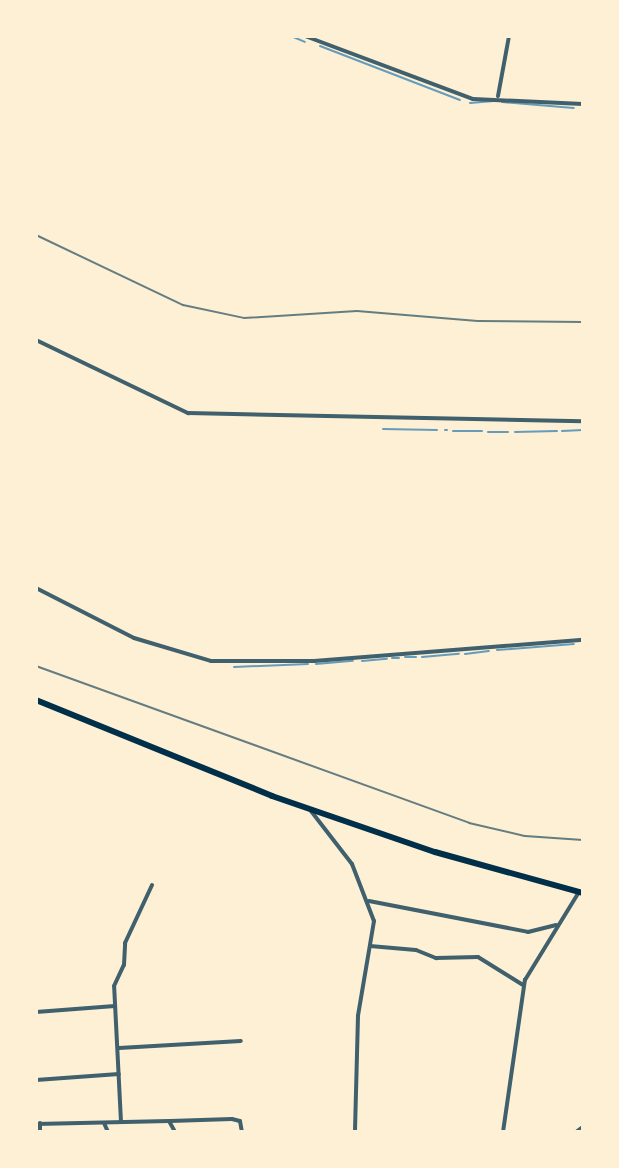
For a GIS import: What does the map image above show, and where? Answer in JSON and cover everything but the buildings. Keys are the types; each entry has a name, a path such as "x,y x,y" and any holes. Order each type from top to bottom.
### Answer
{"main road":[{"path":"36,700 310,810 581,893"}],"street":[{"path":"305,36 472,99 498,96 583,104"},
{"path":"498,96 509,36"},
{"path":"36,340 188,413 583,421"},
{"path":"36,588 134,638 211,661 314,661 583,640"},
{"path":"310,810 352,864 369,901 370,946 358,1016 355,1132"},
{"path":"122,1122 115,976 123,969 125,943 152,885"},
{"path":"503,1132 524,985 559,923 581,893"},
{"path":"369,901 528,932 559,923"},
{"path":"370,946 388,944 436,958 478,957 524,985"},
{"path":"36,1012 115,1006"},
{"path":"119,1048 241,1041"},
{"path":"36,1080 119,1074"},
{"path":"40,1132 38,1123 232,1119 240,1121 243,1132"},
{"path":"170,1121 175,1132"},
{"path":"104,1123 108,1132"},
{"path":"576,1132 583,1127"}],"waterway":[{"path":"291,36 305,42"},
{"path":"320,46 460,100"},
{"path":"470,103 494,101"},
{"path":"502,102 574,108"},
{"path":"383,429 437,430"},
{"path":"562,431 583,430"},
{"path":"453,431 482,431"},
{"path":"515,432 557,431"},
{"path":"488,432 508,432"},
{"path":"497,650 574,644"},
{"path":"465,654 489,651"},
{"path":"422,657 459,654"},
{"path":"405,657 416,657"},
{"path":"392,658 399,658"},
{"path":"362,661 387,659"},
{"path":"316,664 353,661"},
{"path":"234,667 308,664"}],"railway":[{"path":"36,235 183,305 244,318 357,311 478,321 583,322"},
{"path":"36,666 469,823 525,836 583,840"}]}
